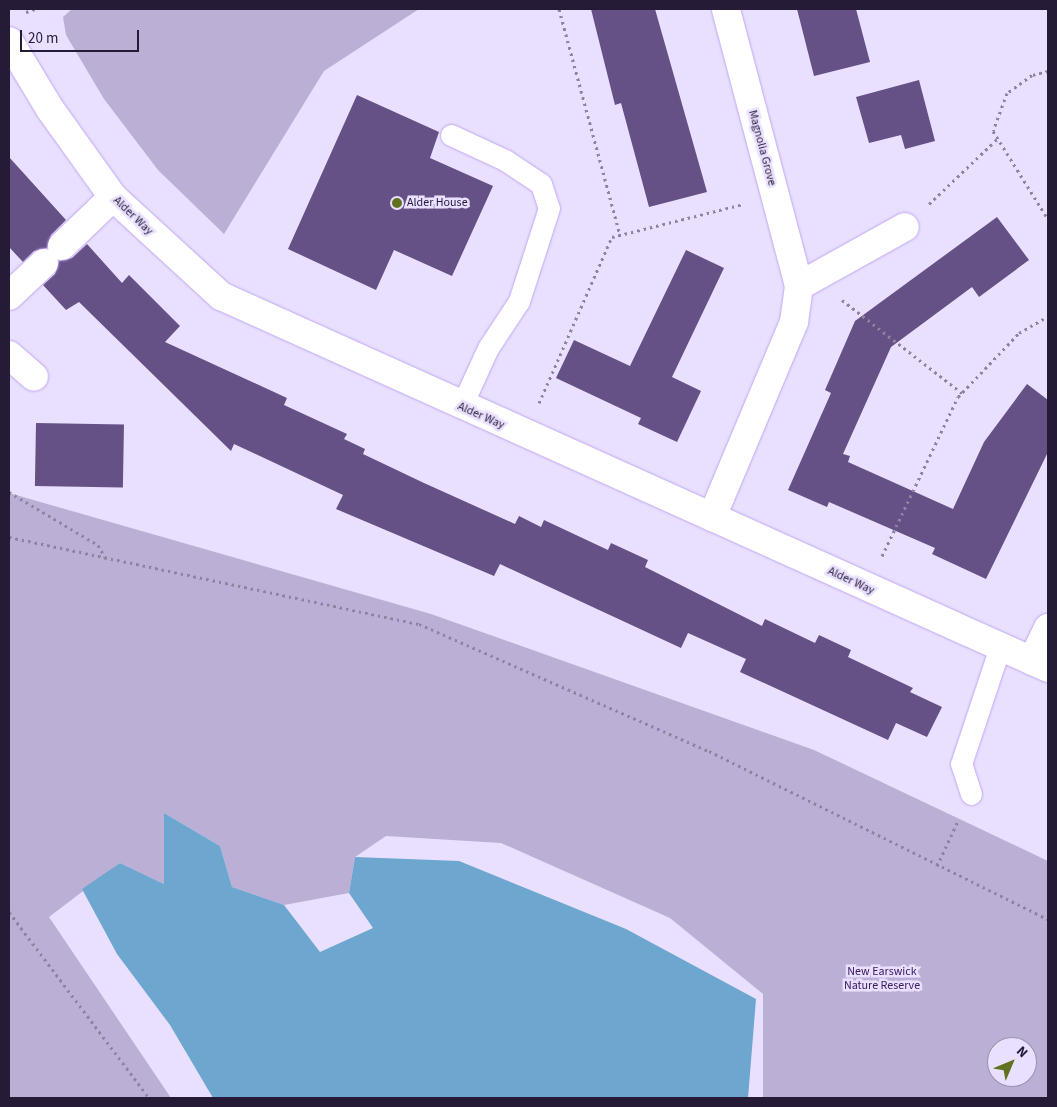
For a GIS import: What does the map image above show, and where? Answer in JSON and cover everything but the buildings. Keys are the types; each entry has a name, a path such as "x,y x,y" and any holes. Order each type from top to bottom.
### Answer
{"street":[{"name":"Magnolia Grove","path":"712,517 794,322 808,281 775,195 726,9"},
{"name":"Alder Way","path":"9,41 113,197 221,296 461,407 1040,664"},
{"path":"9,296 113,197"},
{"path":"808,281 905,228"},
{"path":"9,355 34,377"},
{"path":"1040,664 1048,628"}],"lane":[{"path":"451,134 505,160 541,184 549,208 519,301 488,348 461,407"},
{"path":"971,794 961,764 1000,647"}],"path":[{"path":"559,9 620,235"},
{"path":"1048,71 1032,75 1007,93 993,131 1048,219"},
{"path":"905,228 997,139"},
{"path":"524,435 612,237 775,195"},
{"path":"808,281 846,305 962,393"},
{"path":"867,588 962,393 1019,334 1048,316"},
{"path":"9,492 98,545 106,560"},
{"path":"9,537 106,560 418,624 709,751 937,866 1048,919"},
{"path":"937,866 971,794"},
{"path":"9,912 149,1098"}],"green space":[{"path":"72,9 419,9 324,71 224,234 158,170 104,99 66,35 63,17"},
{"name":"New Earswick Nature Reserve","path":"9,493 431,614 814,750 1048,861 1048,1098 763,1098 763,994 670,918 501,843 386,836 355,857 349,893 284,905 232,887 220,846 164,813 164,884 120,863 49,917 171,1098 9,1098"}],"water":[{"path":"164,813 220,846 232,887 284,905 320,952 373,928 349,893 355,857 459,861 626,929 756,999 748,1098 213,1098 170,1025 117,954 82,889 120,863 164,884"}],"place":[{"name":"Alder House","path":"397,203"}]}
